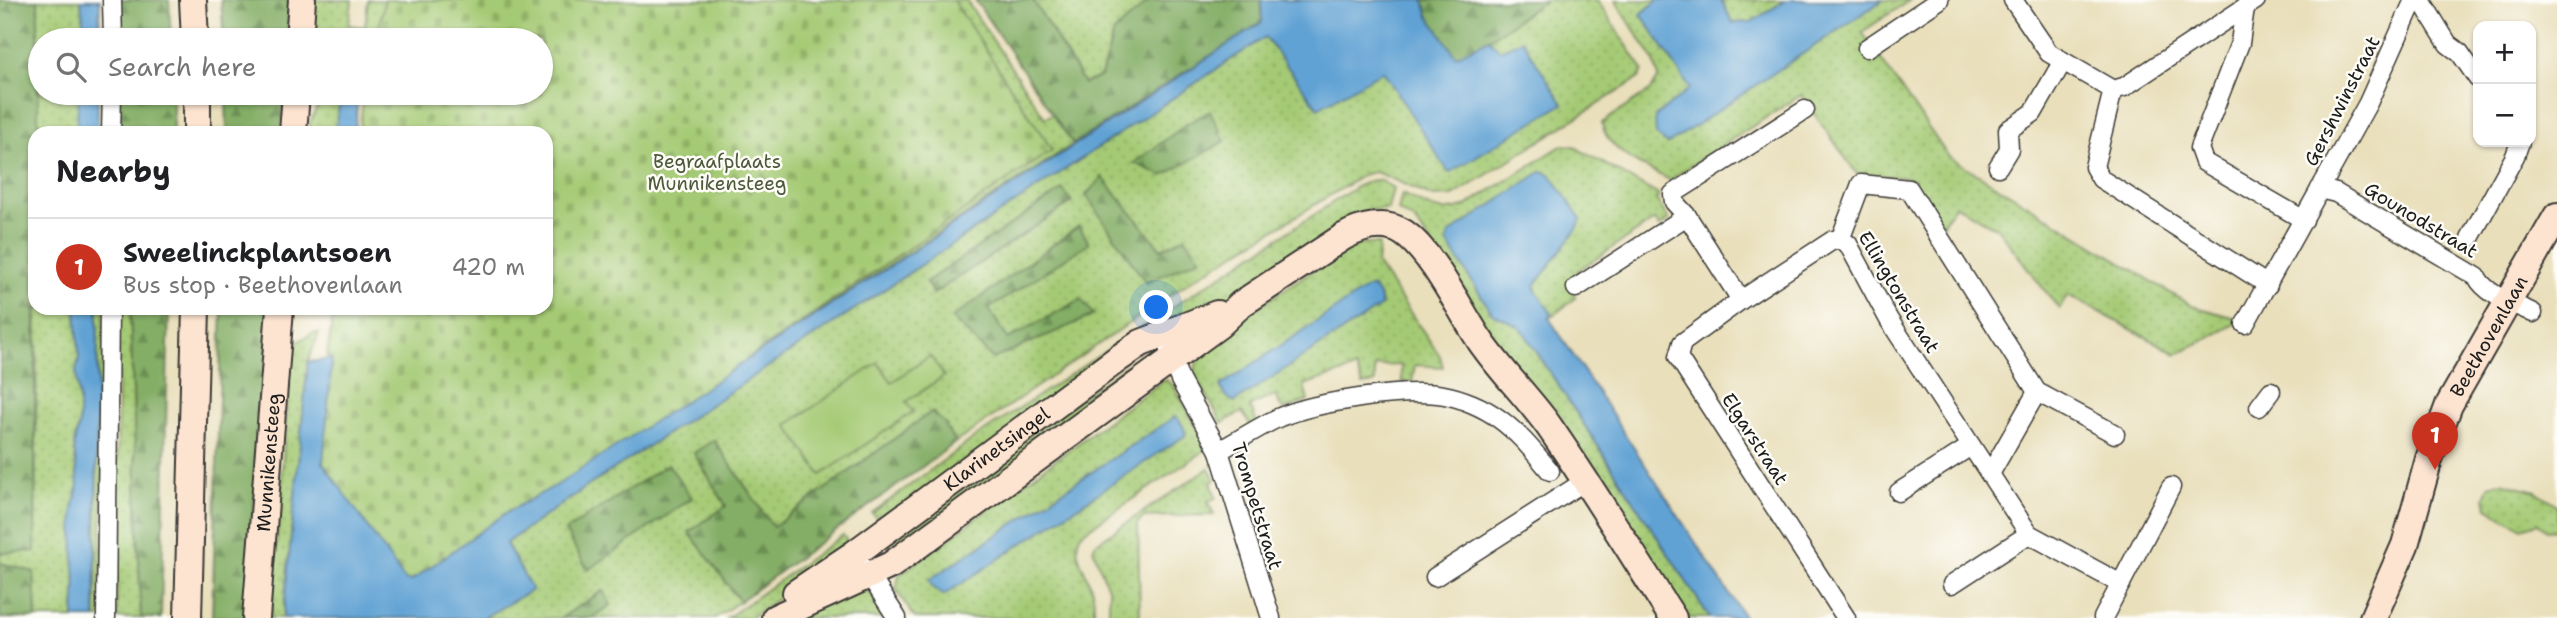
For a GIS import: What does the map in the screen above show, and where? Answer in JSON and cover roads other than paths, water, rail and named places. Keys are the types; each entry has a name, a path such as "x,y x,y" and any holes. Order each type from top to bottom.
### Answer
{"street":[{"path":"112,0 113,28"},
{"path":"193,0 194,28"},
{"path":"300,28 302,0"},
{"path":"1867,48 1940,0"},
{"path":"2013,0 2049,53 2113,90 2124,87 2250,4"},
{"name":"Gershwinstraat","path":"2245,324 2368,103 2414,0"},
{"path":"2421,0 2448,44 2460,53 2473,72"},
{"path":"2250,4 2241,43 2199,148 2204,162 2304,220"},
{"path":"1998,167 2009,149 2008,130 2033,113 2063,61"},
{"path":"2113,90 2094,167 2101,179 2268,285"},
{"path":"111,126 112,105"},
{"path":"197,105 198,126"},
{"path":"294,126 295,105"},
{"path":"1741,300 1687,216 1674,202 1673,194 1805,110"},
{"path":"2470,238 2518,147"},
{"name":"Ellingtonstraat","path":"2115,434 2037,392 1909,189 1861,184 1840,240 1848,244 1889,320 2029,534 2121,584"},
{"name":"Gounodstraat","path":"2320,189 2336,193 2477,277 2481,285 2533,313"},
{"path":"1576,288 1687,216"},
{"name":"Beethovenlaan","path":"2373,618 2405,545 2449,405 2557,216"},
{"name":"Klarinetsingel","path":"775,618 891,565 1166,346 1241,304 1343,237 1360,228 1388,227 1403,232 1428,260 1480,341 1547,423 1673,618"},
{"name":"Elgarstraat","path":"1840,240 1833,240 1741,300 1682,343 1678,357 1846,618"},
{"path":"106,618 109,315"},
{"path":"188,618 196,315"},
{"name":"Munnikensteeg","path":"256,618 279,315"},
{"name":"Klarinetsingel","path":"765,618 1141,343 1166,346"},
{"name":"Trompetstraat","path":"1166,346 1180,380 1219,450 1271,618"},
{"path":"2259,407 2270,391"},
{"path":"1990,474 2037,392"},
{"path":"1219,450 1280,417 1341,401 1382,396 1443,395 1497,417 1522,439 1550,471"},
{"path":"1899,492 1971,446"},
{"path":"1435,577 1585,481"},
{"path":"2103,618 2171,487"},
{"path":"1952,584 2029,534"},
{"path":"854,554 897,618"}],"water":[{"path":"81,0 100,0 99,28 82,28"},
{"path":"1261,0 1424,0 1428,15 1456,56 1489,39 1500,50 1522,40 1563,104 1449,173 1383,71 1318,108 1265,37 506,543 532,590 527,593 483,618 283,618 308,362 332,359 323,463 405,580 411,581 507,512 557,485 1262,22"},
{"path":"1658,0 1721,0 1733,23 1751,22 1786,0 1883,0 1668,144 1656,135 1655,117 1690,88 1641,14"},
{"path":"78,105 98,105 98,126 77,126"},
{"path":"339,105 357,105 356,126 336,126"},
{"path":"1542,171 1550,174 1581,219 1535,289 1551,313 1549,318 1745,618 1710,618 1523,331 1492,313 1447,242 1449,234"},
{"path":"1372,287 1379,295 1381,306 1235,402 1224,393 1220,386"},
{"path":"76,315 98,315 95,618 74,618 76,575 73,510 78,486 74,444 79,424 76,372 79,358"},
{"path":"1176,416 1186,435 944,595 933,588 929,580"}],"place":[{"name":"Sweelinckplantsoen","path":"2435,470"}],"park label":[{"name":"Begraafplaats Munnikensteeg","path":"717,172"}]}
